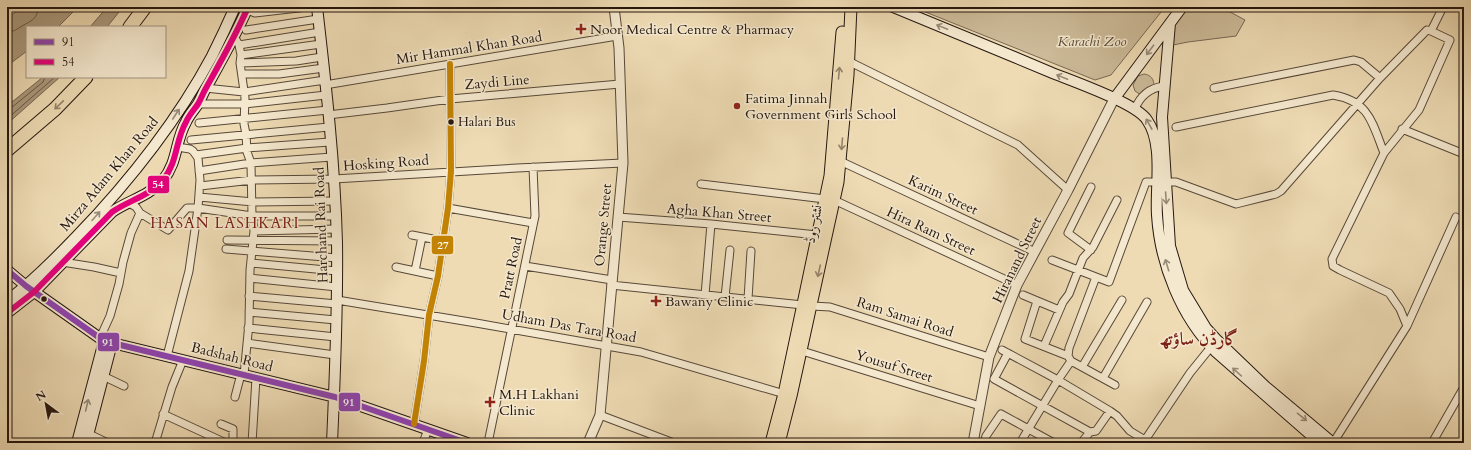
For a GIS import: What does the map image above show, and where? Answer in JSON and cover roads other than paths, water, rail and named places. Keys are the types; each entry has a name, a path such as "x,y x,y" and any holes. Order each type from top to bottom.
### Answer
{"highway":[{"path":"131,26 145,7"},
{"path":"7,150 55,109 85,78"}],"main road":[{"name":"Mirza Adam Khan Road","path":"7,313 94,218 148,153 183,104 212,57 235,7"},
{"name":"Harchand Rai Road","path":"317,7 334,179 337,241 337,302 332,443"},
{"name":"نشتر روڈ","path":"779,443 787,395 830,200 830,171 843,7"},
{"name":"نشتر روڈ","path":"771,443 802,351 817,235 838,182 851,7"},
{"path":"893,7 1098,91 1141,113 1152,128 1157,152 1170,246 1183,290 1206,328 1266,387 1333,443"},
{"path":"1114,99 1182,7"},
{"name":"Mirza Adam Khan Road","path":"7,301 30,289 62,262 112,212 146,195 170,171 176,157 181,132 186,121 198,104 247,8"},
{"path":"1170,23 1164,86 1161,182 1157,216 1166,262 1184,310 1211,347 1270,401 1320,443"},
{"name":"Badshah Road","path":"7,270 30,289 105,340 334,396 467,443"},
{"path":"87,438 103,376 105,340"},
{"path":"77,443 105,340"}],"street":[{"path":"247,8 255,13 307,7"},
{"name":"Orange Street","path":"588,443 600,415 623,164 620,84 614,7"},
{"path":"1431,31 1443,7"},
{"path":"246,30 318,19"},
{"path":"1052,260 1109,282 1146,182 1176,182 1236,204 1282,192 1380,78 1427,30 1450,40 1419,110 1384,153 1332,259 1333,266 1388,293 1400,308 1407,326"},
{"path":"239,45 320,32"},
{"path":"234,36 239,45 241,55 240,63 245,104 243,118 248,148 247,152 251,162 253,202 252,216 254,231 247,343 242,374 235,397"},
{"name":"Mir Hammal Khan Road","path":"325,86 617,36"},
{"path":"241,55 321,44"},
{"path":"240,63 296,61 322,57"},
{"path":"1214,88 1354,60 1361,62 1380,78"},
{"path":"848,61 1018,145 1068,190"},
{"path":"414,424 424,361 429,315 438,276 448,208 451,171 450,64"},
{"path":"242,74 279,74 324,68"},
{"name":"Zaydi Line","path":"199,124 243,118 387,108 450,99 620,84"},
{"path":"205,88 244,92 325,86"},
{"path":"198,104 245,104 325,86"},
{"path":"1135,109 1137,103 1149,91 1164,86"},
{"path":"1176,127 1333,95 1346,98 1358,104 1365,111 1372,122 1384,153"},
{"name":"Hiranand Street","path":"973,443 989,357 1017,285 1068,190 1114,99"},
{"path":"191,140 329,127"},
{"path":"1402,129 1464,154"},
{"path":"196,155 248,148 330,142"},
{"path":"167,356 189,271 200,186 198,158 190,148 177,147"},
{"path":"199,171 251,162 332,157"},
{"name":"Karim Street","path":"840,161 1035,252"},
{"name":"Hosking Road","path":"200,186 252,180 334,179 451,171 623,164"},
{"name":"Pratt Road","path":"488,443 535,216 532,167"},
{"name":"Hira Ram Street","path":"701,184 830,200 1017,285"},
{"path":"1091,187 1068,233 1091,250"},
{"path":"199,197 253,202 335,201"},
{"path":"1044,346 1083,258 1091,250 1117,200"},
{"path":"129,203 136,207 140,213 168,230 186,208 198,208 252,216 336,216"},
{"path":"448,208 533,222"},
{"path":"105,340 132,231 140,213"},
{"name":"Agha Khan Street","path":"618,217 711,224 817,235"},
{"path":"1333,443 1391,354 1407,326 1456,217"},
{"path":"706,295 711,224"},
{"path":"254,231 336,229"},
{"path":"412,235 443,241"},
{"path":"415,271 422,236"},
{"path":"227,240 337,241"},
{"path":"226,249 337,258"},
{"path":"725,297 730,250"},
{"path":"748,299 751,251"},
{"path":"62,262 121,273"},
{"path":"251,263 337,271"},
{"name":"Ram Samai Road","path":"525,266 612,283 706,295 830,307 989,357"},
{"path":"396,267 438,276"},
{"path":"1020,443 1070,359 1070,348 1096,277"},
{"path":"250,278 337,287"},
{"path":"1023,295 1059,310"},
{"name":"Udham Das Tara Road","path":"250,296 337,302 429,315 641,352 787,395"},
{"path":"1082,367 1122,300"},
{"path":"1037,301 1025,339 1044,346 1070,359 1115,385"},
{"path":"1103,378 1147,302"},
{"path":"249,312 336,320"},
{"path":"248,328 336,337"},
{"path":"247,343 335,355"},
{"path":"1110,412 1096,431 1090,432 994,378 1005,352 1058,380 1110,412 1144,442 1190,373 1211,347"},
{"name":"Yousuf Street","path":"802,351 980,406"},
{"path":"155,443 172,387 183,360"},
{"path":"103,376 124,386"},
{"path":"252,443 256,378"},
{"path":"1432,443 1464,387"},
{"path":"163,414 226,443"},
{"path":"984,443 986,436 1001,414 1054,443"},
{"path":"600,415 674,443"},
{"path":"221,424 233,429 233,443"},
{"path":"423,443 428,429"},
{"path":"1081,443 1090,432"},
{"path":"87,438 108,443"}],"water":[{"path":"31,7 78,7 59,26 26,26 26,52 7,66 7,18 16,12"},
{"path":"107,7 123,7 108,26 91,26"},
{"path":"42,78 59,78 7,124 7,106"}],"place":[{"name":"Noor Medical Centre & Pharmacy","path":"581,29"},
{"name":"Fatima Jinnah Government Girls School","path":"737,106"},
{"name":"Halari Bus","path":"451,122"},
{"name":"Bawany Clinic","path":"656,301"},
{"name":"M.H Lakhani Clinic","path":"490,402"}],"district":[{"name":"HASAN LASHKARI","path":"225,223"},
{"name":"گارڈن ساؤتھ","path":"1199,339"}],"park label":[{"name":"Karachi Zoo","path":"1092,41"}]}
